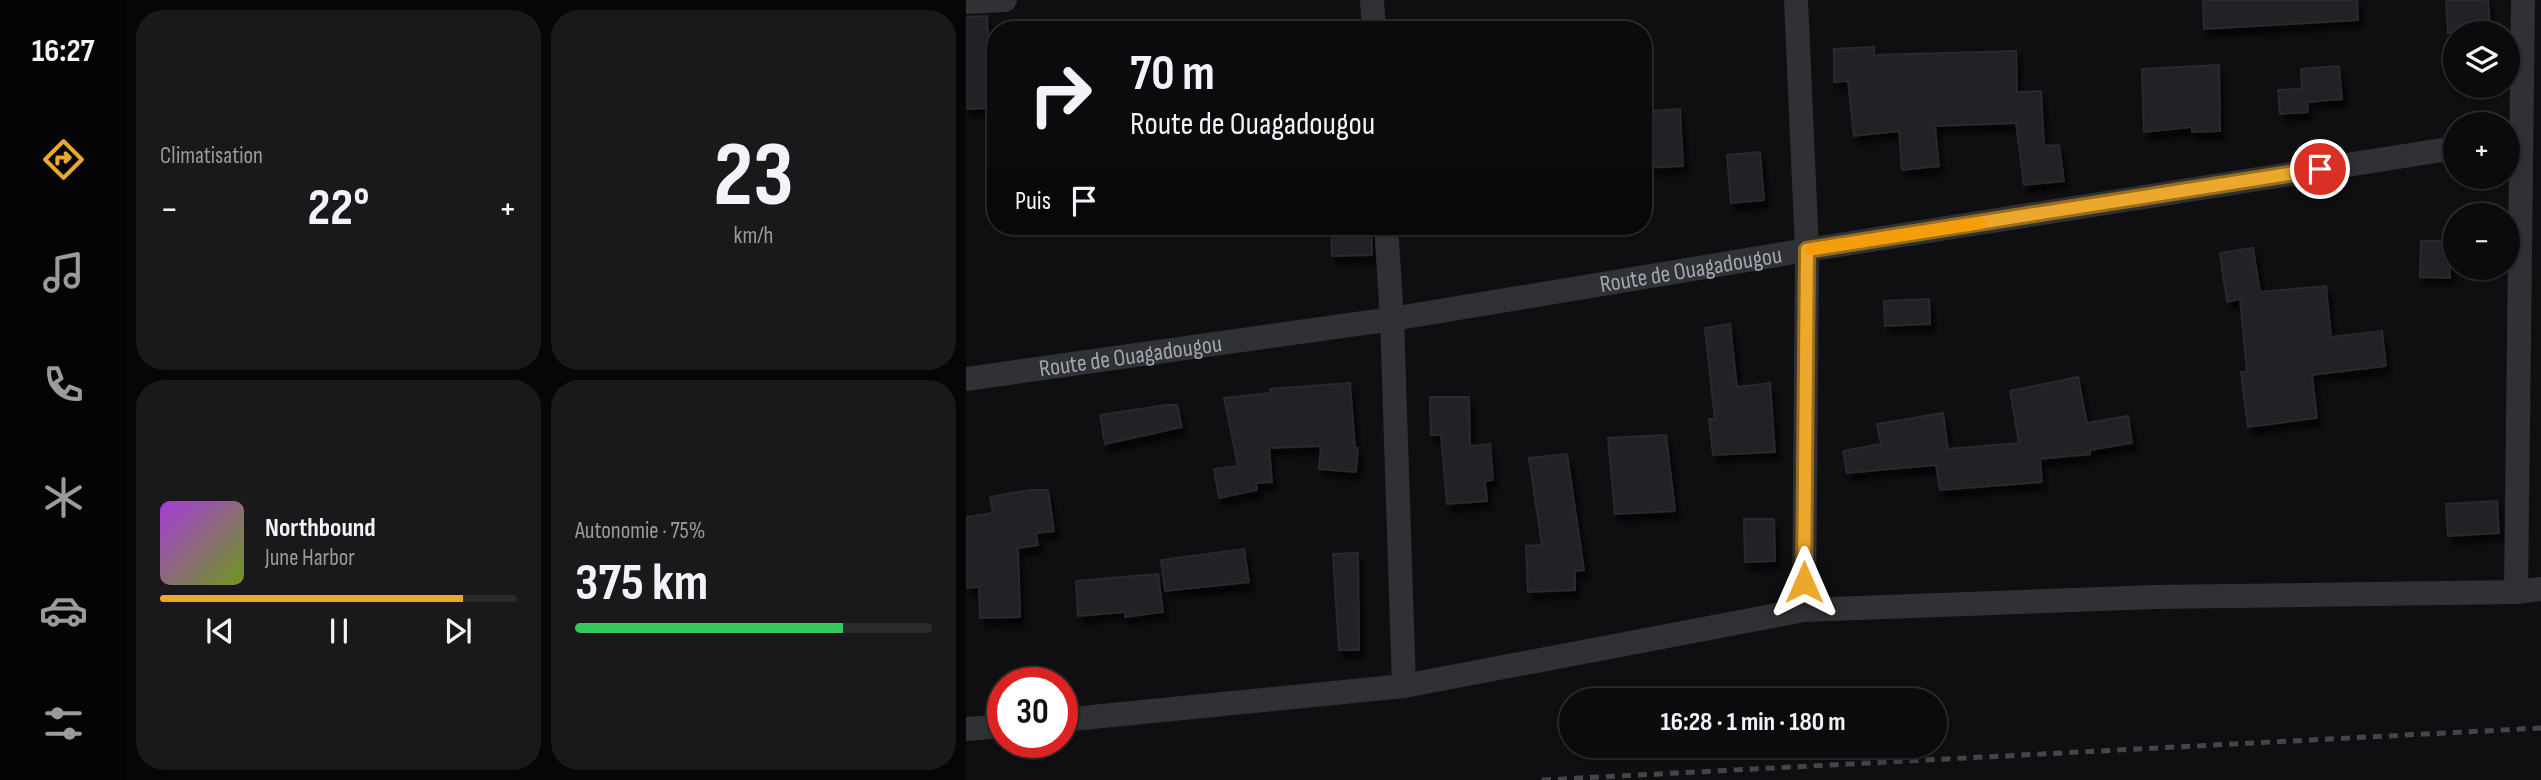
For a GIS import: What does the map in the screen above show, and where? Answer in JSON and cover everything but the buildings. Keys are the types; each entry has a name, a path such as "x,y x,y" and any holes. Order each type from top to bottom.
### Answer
{"street":[{"path":"966,2 1005,0"},
{"path":"1372,0 1373,21"},
{"path":"1796,0 1807,250 1804,610"},
{"path":"2516,592 2524,137 2523,0"},
{"name":"Route de Ouagadougou","path":"966,379 1392,319 1807,250 2443,150"},
{"path":"1387,235 1392,319 1404,686"},
{"path":"1078,718 1404,686 1804,610 2155,597 2516,592 2541,589"},
{"path":"966,729 987,727"}],"railway":[{"path":"1542,780 2541,728"}],"slow traffic":[{"path":"1812,249 1981,223"}],"route":[{"path":"1804,582 1807,250 2320,169"}]}
